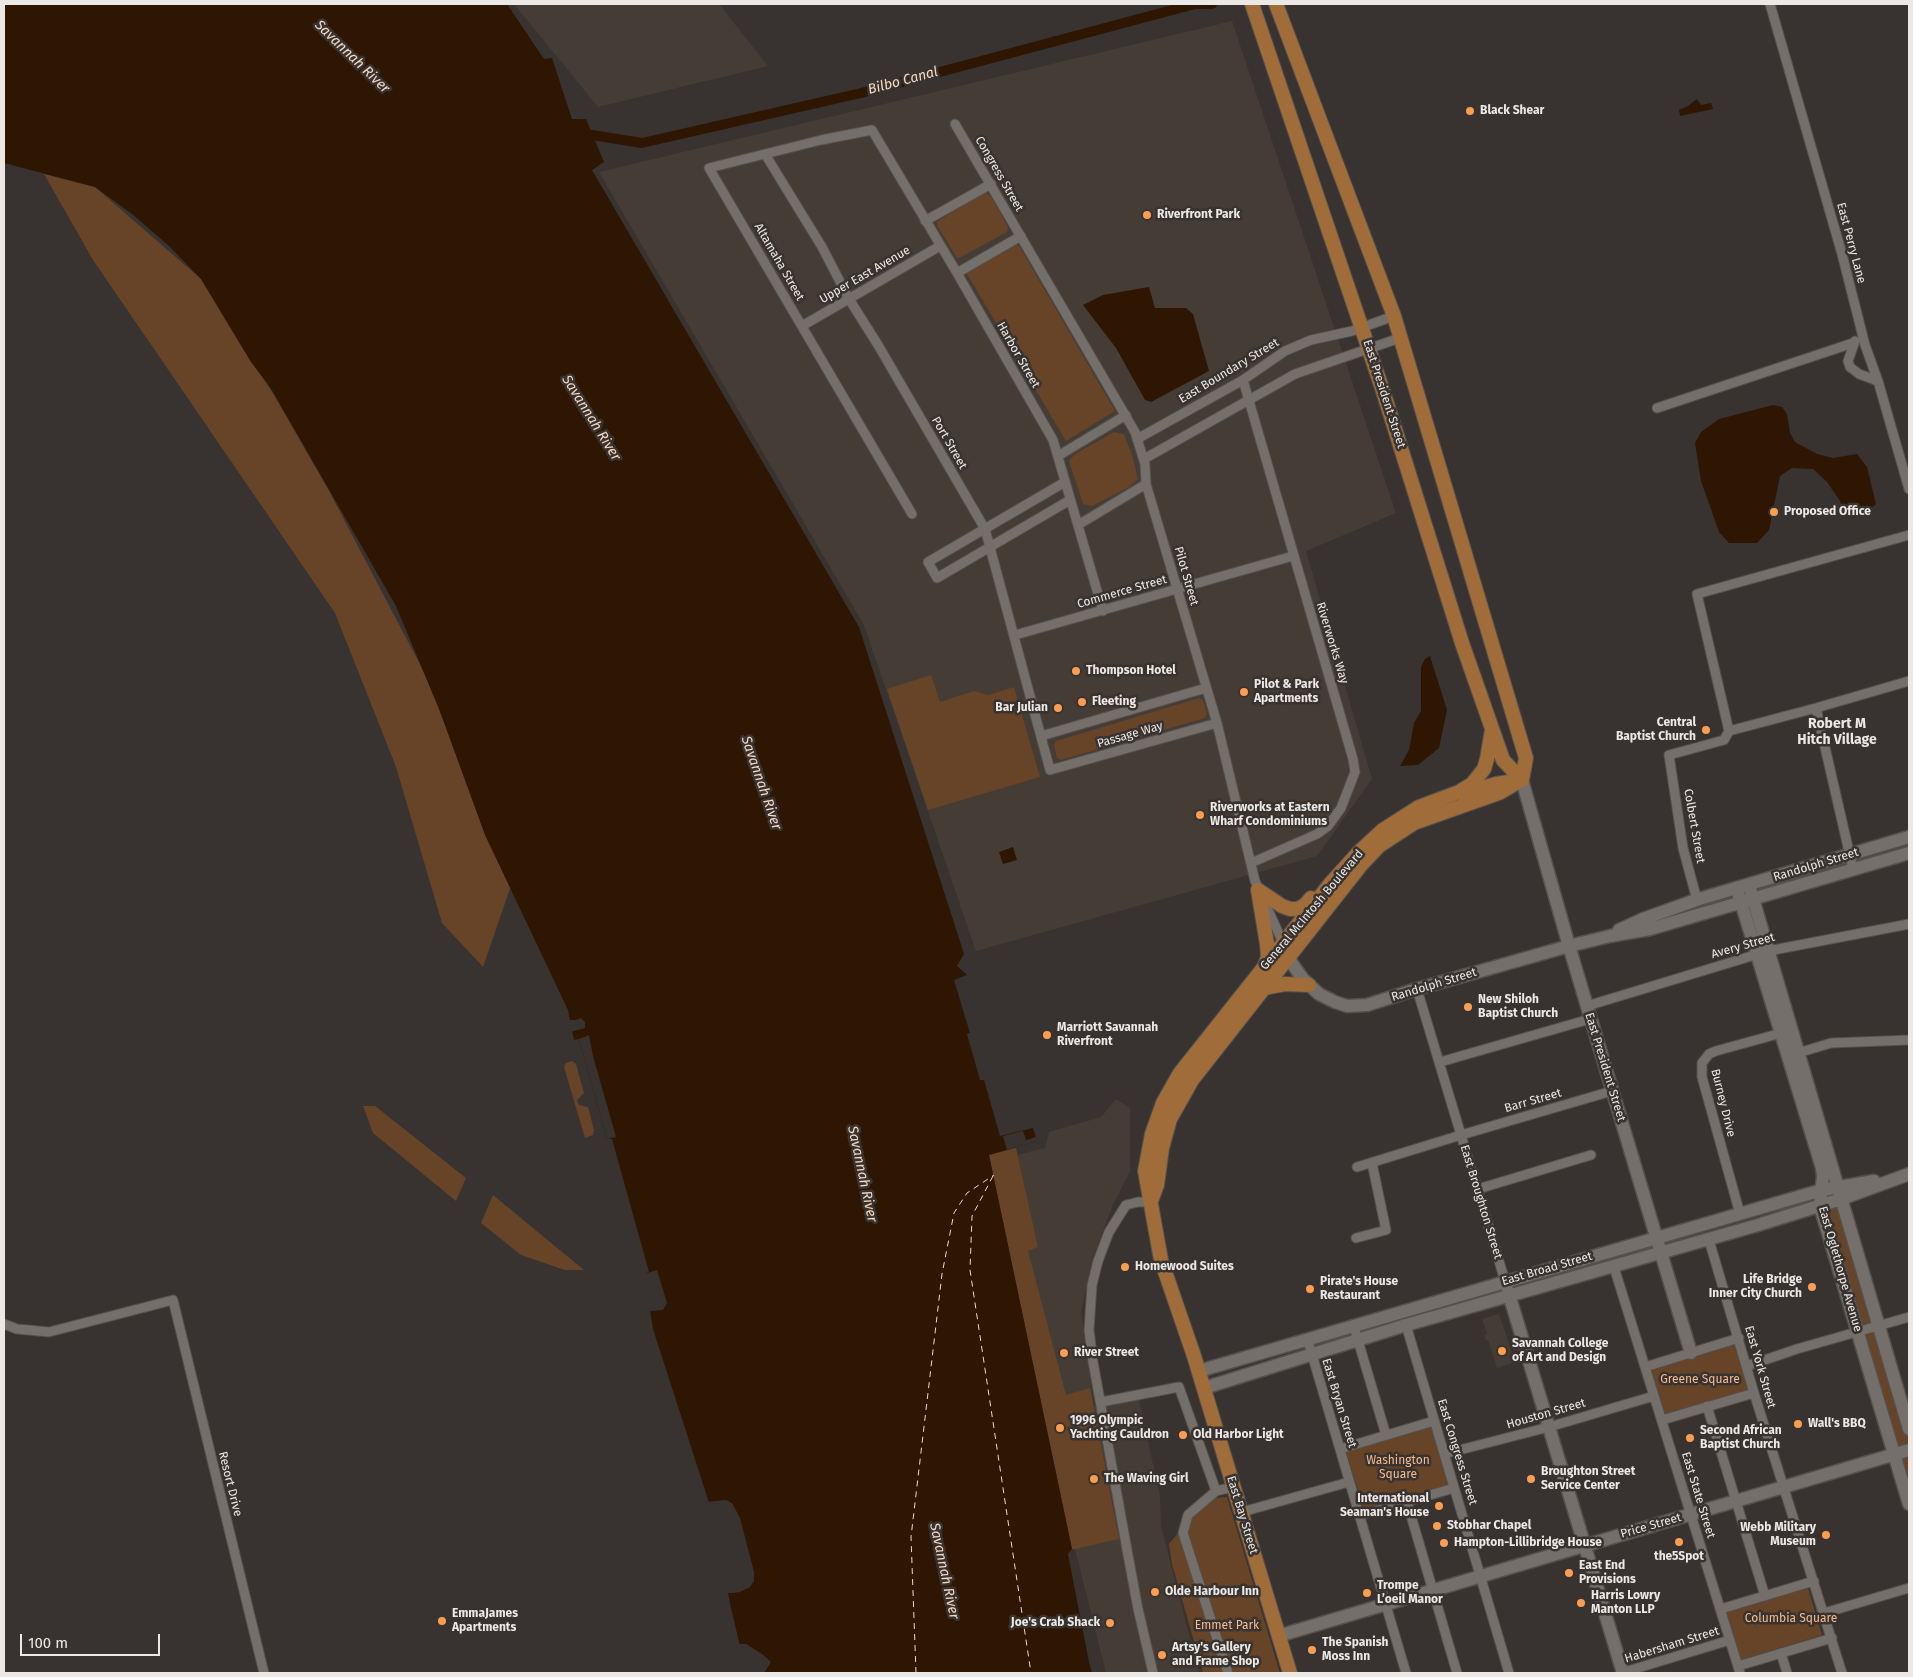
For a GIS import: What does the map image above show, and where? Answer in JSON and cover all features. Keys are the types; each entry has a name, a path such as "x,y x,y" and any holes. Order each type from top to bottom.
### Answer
{"main road":[{"name":"East President Street","path":"1277,7 1394,316 1526,758 1522,780 1568,946 1691,1353"},
{"name":"East President Street","path":"1254,10 1362,327 1462,643 1503,760 1522,780"},
{"path":"1459,792 1472,784 1484,769 1492,728"},
{"name":"General McIntosh Boulevard","path":"1194,1356 1160,1260 1145,1170 1152,1134 1163,1103 1180,1073 1358,852 1383,830 1419,808 1459,792 1465,793 1496,784 1522,780"},
{"name":"General McIntosh Boulevard","path":"1151,1202 1157,1185 1162,1148 1175,1109 1192,1080 1361,865 1380,846 1414,822 1499,793 1522,780"},
{"name":"Randolph Street","path":"1610,936 1643,918 1697,900 1909,837"},
{"path":"1258,890 1282,906 1298,909 1305,905 1334,871 1358,852"},
{"name":"Randolph Street","path":"1283,943 1289,957 1303,979 1319,994 1347,1006 1367,1005 1568,946 1650,929 1909,853"},
{"name":"East Oglethorpe Avenue","path":"1743,887 1786,1031 1822,1168 1820,1206 1909,1504"},
{"path":"1258,890 1268,957 1264,968"},
{"path":"1264,988 1285,984 1309,985"},
{"name":"East Oglethorpe Avenue","path":"1786,1031 1798,1054 1909,1429"},
{"name":"East Broad Street","path":"1204,1388 1406,1325 1709,1240 1820,1206 1839,1193 1904,1175"},
{"name":"East Broad Street","path":"1199,1371 1308,1341 1505,1281 1822,1190 1839,1193"},
{"name":"East Broughton Street","path":"1505,1281 1622,1673"},
{"name":"East Bay Street","path":"1194,1356 1290,1673"},
{"name":"Price Street","path":"1278,1636 1909,1450"}],"street":[{"name":"East Perry Lane","path":"1770,4 1842,254 1863,335 1909,489"},
{"name":"Congress Street","path":"955,124 1021,236"},
{"name":"Altamaha Street","path":"872,130 709,168 912,514"},
{"name":"Harbor Street","path":"872,130 1053,440 1103,610"},
{"name":"Port Street","path":"765,154 822,247 849,299 878,344 985,529 1050,770"},
{"path":"925,222 991,184"},
{"path":"957,273 1021,236"},
{"name":"Pilot Street","path":"1021,236 1126,415 1137,439 1144,459 1146,484 1217,724 1258,890 1283,943"},
{"name":"Upper East Avenue","path":"802,326 940,246"},
{"name":"East Boundary Street","path":"1137,439 1243,380 1285,351 1310,340 1362,327 1394,316"},
{"path":"1657,408 1853,343 1863,335"},
{"path":"1144,459 1249,398 1306,369 1400,338"},
{"path":"1853,343 1848,361 1850,367 1859,374 1878,381"},
{"name":"Riverworks Way","path":"1243,380 1353,759 1355,772 1341,808 1328,826 1317,834 1251,863"},
{"path":"1058,456 1126,415"},
{"path":"1065,482 928,562 937,578 1070,500"},
{"path":"1078,525 1146,484"},
{"path":"1909,535 1697,594 1730,731 1909,681"},
{"name":"Commerce Street","path":"1015,635 1293,556"},
{"name":"Passage Way","path":"1041,736 1206,688"},
{"path":"1816,708 1853,869"},
{"name":"Passage Way","path":"1050,770 1217,724"},
{"name":"Colbert Street","path":"1697,900 1683,848 1669,755 1724,740 1730,731"},
{"name":"Avery Street","path":"1440,1062 1763,952 1909,924"},
{"name":"East Broughton Street","path":"1417,989 1505,1281"},
{"name":"Burney Drive","path":"1740,1214 1702,1077 1702,1063 1710,1054 1716,1051 1786,1031"},
{"path":"1798,1054 1831,1043 1909,1040"},
{"name":"Barr Street","path":"1358,1167 1461,1134 1612,1091"},
{"path":"1478,1189 1592,1155"},
{"path":"1356,1238 1386,1230 1372,1163"},
{"path":"1151,1202 1130,1203 1123,1209 1109,1232 1095,1271 1090,1299 1089,1330 1135,1594 1154,1673"},
{"name":"East York Street","path":"1709,1240 1754,1393 1842,1673"},
{"name":"East State Street","path":"1614,1267 1739,1670"},
{"name":"Resort Drive","path":"4,1324 17,1330 49,1332 173,1300 264,1673"},
{"path":"1747,1366 1857,1331 1909,1317"},
{"name":"East Congress Street","path":"1406,1325 1508,1673"},
{"path":"1354,1326 1386,1435"},
{"path":"1645,1367 1739,1338"},
{"name":"East Bryan Street","path":"1308,1341 1406,1673"},
{"path":"1101,1402 1179,1387 1216,1491"},
{"path":"1662,1420 1754,1393"},
{"name":"Houston Street","path":"1444,1454 1654,1396"},
{"path":"1707,1406 1765,1596"},
{"path":"1340,1449 1434,1421"},
{"path":"1242,1514 1249,1510 1349,1482"},
{"path":"1228,1673 1184,1533 1188,1515 1216,1491 1234,1487"},
{"path":"1360,1516 1454,1488"},
{"path":"1407,1502 1457,1673"},
{"name":"Habersham Street","path":"1720,1609 1814,1581"},
{"path":"1824,1614 1909,1588"},
{"path":"1739,1670 1781,1653 1832,1638"},
{"name":"Habersham Street","path":"1622,1673 1730,1640"},
{"path":"1781,1653 1787,1673"}],"shaded area":[{"path":"514,4 719,4 768,66 598,107"},
{"path":"1232,21 1396,513 1306,551 1372,779 1317,856 976,951 864,625 599,172"},
{"name":"River Street","path":"1116,1099 1130,1108 1130,1171 1113,1205 1094,1255 1081,1311 1094,1406 1138,1395 1160,1497 1161,1526 1199,1673 1106,1673 1075,1549 1081,1534 999,1160 1045,1148 1049,1132 1101,1117"},
{"name":"Savannah College of Art and Design","path":"1499,1314 1515,1362 1497,1368 1488,1340 1486,1340 1484,1335 1487,1334 1482,1319"}],"green space":[{"path":"44,174 95,187 201,279 274,395 329,491 425,674 514,877 483,967 442,923 396,767 335,613 93,260"},
{"path":"981,193 991,196 1008,227 1007,232 957,258 938,227 937,222"},
{"path":"1018,244 1115,411 1066,441 966,272 1011,246"},
{"path":"1114,432 1124,434 1138,479 1129,487 1092,506 1083,504 1069,461 1075,454"},
{"path":"931,675 940,702 974,691 988,695 1014,687 1040,777 928,810 887,689"},
{"path":"1199,698 1203,700 1207,714 1205,718 1061,760 1057,758 1054,745 1056,741"},
{"path":"572,1061 576,1064 584,1093 577,1100 579,1105 588,1107 594,1130 593,1135 585,1138 564,1067 566,1063"},
{"path":"363,1106 375,1106 466,1178 456,1201 373,1133"},
{"path":"1016,1148 1038,1247 1028,1251 1066,1395 1090,1388 1119,1539 1075,1549 1072,1549 989,1155"},
{"path":"493,1195 584,1270 565,1270 521,1255 481,1223"},
{"path":"1848,1201 1909,1408 1909,1512 1818,1212"},
{"name":"Greene Square","path":"1736,1344 1750,1389 1665,1415 1651,1370"},
{"name":"Washington Square","path":"1432,1426 1450,1485 1364,1510 1346,1451"},
{"name":"Emmet Park","path":"1227,1497 1280,1673 1203,1673 1172,1564 1169,1544 1193,1515 1214,1498"},
{"name":"Columbia Square","path":"1808,1588 1822,1635 1740,1660 1725,1613"}],"water":[{"name":"Savannah River","path":"4,4 507,4 544,59 552,58 572,119 586,119 604,162 592,170 859,627 964,954 957,966 967,975 954,980 970,1033 967,1034 980,1080 984,1080 1000,1136 1033,1128 1037,1141 989,1155 1072,1549 1068,1554 1092,1673 736,1673 744,1663 713,1515 653,1329 647,1291 646,1273 649,1272 612,1139 607,1139 579,1039 574,1040 568,1010 485,835 439,709 396,606 270,387 251,362 201,279 169,246 132,214 95,187 4,163"},
{"path":"1697,99 1701,105 1711,103 1713,109 1680,116 1679,110"},
{"path":"1149,287 1155,308 1186,308 1193,314 1209,371 1151,402 1145,400 1116,348 1083,305 1103,295"},
{"path":"1773,405 1782,407 1787,414 1790,433 1795,442 1817,454 1833,458 1857,454 1867,467 1876,504 1864,515 1853,518 1844,512 1840,501 1827,482 1813,469 1792,468 1780,476 1769,530 1757,543 1729,543 1719,532 1701,481 1695,443 1701,432 1719,419"},
{"path":"1430,656 1447,710 1439,748 1418,765 1400,766 1409,750 1414,723 1421,711 1421,667 1425,659"},
{"path":"1013,847 1017,860 1003,864 999,852"}],"pier":[{"path":"581,1018 585,1022 585,1028 570,1032 567,1020"},
{"path":"589,1035 593,1056 616,1137 607,1139 579,1039"},
{"path":"1023,1131 1026,1140 1036,1137 1037,1141 1007,1150 1003,1136"},
{"path":"657,1270 667,1303 663,1310 649,1311 644,1291 644,1274"},
{"path":"726,1500 732,1503 740,1518 754,1572 754,1581 750,1587 740,1592 732,1593 726,1593 706,1502"},
{"path":"737,1644 746,1644 771,1662 764,1673 733,1673 741,1663"}],"waterway":[{"name":"Bilbo Canal","path":"592,135 642,143 861,93 1195,4 1212,4"}],"ferry route":[{"path":"916,1673 911,1537 942,1274 954,1213 967,1193 994,1175"},
{"path":"993,1176 972,1216 970,1270 1031,1673"}],"place":[{"name":"Black Shear","path":"1470,111"},
{"name":"Riverfront Park","path":"1147,215"},
{"name":"Proposed Office","path":"1774,512"},
{"name":"Thompson Hotel","path":"1076,671"},
{"name":"Pilot & Park Apartments","path":"1244,692"},
{"name":"Fleeting","path":"1082,702"},
{"name":"Bar Julian","path":"1058,708"},
{"name":"Central Baptist Church","path":"1706,730"},
{"name":"Riverworks at Eastern Wharf Condominiums","path":"1200,815"},
{"name":"New Shiloh Baptist Church","path":"1468,1007"},
{"name":"Marriott Savannah Riverfront","path":"1047,1035"},
{"name":"Homewood Suites","path":"1125,1267"},
{"name":"Life Bridge Inner City Church","path":"1812,1287"},
{"name":"Pirate's House Restaurant","path":"1310,1289"},
{"name":"Savannah College of Art and Design","path":"1502,1351"},
{"name":"River Street","path":"1064,1353"},
{"name":"Wall's BBQ","path":"1798,1424"},
{"name":"1996 Olympic Yachting Cauldron","path":"1060,1428"},
{"name":"Old Harbor Light","path":"1183,1435"},
{"name":"Second African Baptist Church","path":"1690,1438"},
{"name":"The Waving Girl","path":"1094,1479"},
{"name":"Broughton Street Service Center","path":"1531,1479"},
{"name":"International Seaman's House","path":"1439,1506"},
{"name":"Stobhar Chapel","path":"1437,1526"},
{"name":"Webb Military Museum","path":"1826,1535"},
{"name":"the5Spot","path":"1679,1542"},
{"name":"Hampton-Lillibridge House","path":"1444,1543"},
{"name":"East End Provisions","path":"1569,1573"},
{"name":"Olde Harbour Inn","path":"1155,1592"},
{"name":"Trompe L’oeil Manor","path":"1367,1593"},
{"name":"Harris Lowry Manton LLP","path":"1581,1603"},
{"name":"EmmaJames Apartments","path":"442,1621"},
{"name":"Joe's Crab Shack","path":"1110,1623"},
{"name":"The Spanish Moss Inn","path":"1312,1650"},
{"name":"Artsy's Gallery and Frame Shop","path":"1162,1655"}],"district":[{"name":"Robert M Hitch Village","path":"1837,732"}]}
